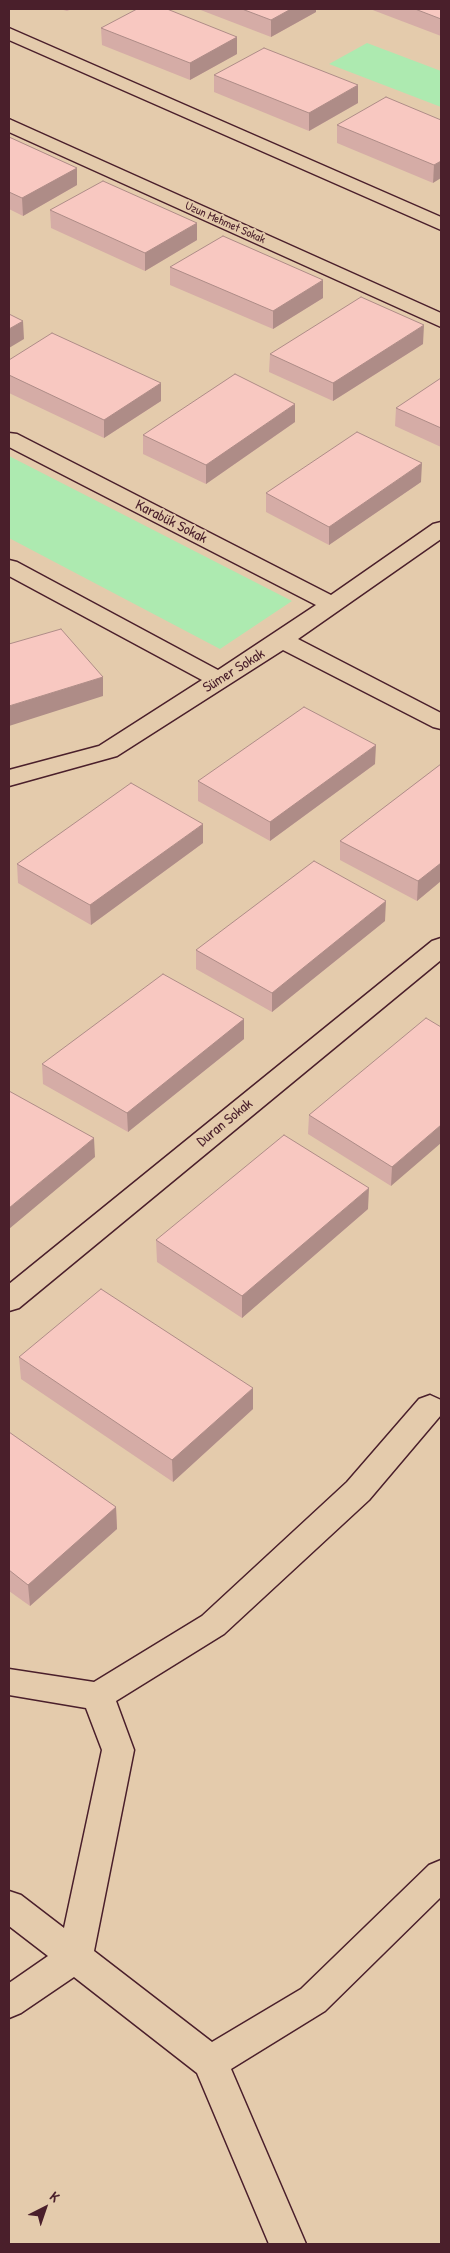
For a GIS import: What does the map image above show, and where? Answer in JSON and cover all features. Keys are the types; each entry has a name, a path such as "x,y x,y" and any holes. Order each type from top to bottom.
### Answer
{"street":[{"path":"9,33 441,224"},
{"name":"Uzun Mehmet Sokak","path":"9,125 441,321"},
{"name":"Karabük Sokak","path":"9,439 333,605"},
{"name":"Sümer Sokak","path":"9,778 108,750 282,640 441,529"},
{"path":"9,567 219,680"},
{"path":"282,640 441,722"},
{"name":"Duran Sokak","path":"9,1300 441,947"},
{"path":"9,1682 98,1696 213,1625 358,1491 430,1407"},
{"path":"9,2002 76,1957 118,1750 98,1696"},
{"path":"210,2062 313,2000 441,1875"},
{"path":"9,1906 210,2062 287,2244"}],"green space":[{"path":"367,43 441,71 441,107 329,64"},
{"path":"9,456 292,601 220,649 9,538"}],"building":[{"path":"137,9 167,9 237,37 190,63 101,28"},
{"path":"242,9 291,9 271,20"},
{"path":"415,9 441,9 441,19"},
{"path":"264,48 358,85 309,113 214,75"},
{"path":"386,97 441,120 441,161 434,165 337,125"},
{"path":"9,137 77,168 22,198 9,192"},
{"path":"103,181 197,223 145,253 50,210"},
{"path":"223,236 323,280 273,311 170,267"},
{"path":"361,297 424,325 333,383 270,354"},
{"path":"9,314 23,321 9,329"},
{"path":"52,333 161,383 104,420 9,375 9,360"},
{"path":"235,374 295,404 206,465 143,435"},
{"path":"441,378 441,428 396,408"},
{"path":"357,432 422,463 329,527 266,493"},
{"path":"61,629 103,677 9,706 9,644"},
{"path":"304,707 376,745 270,822 198,781"},
{"path":"441,764 441,863 418,881 340,841"},
{"path":"131,783 203,824 90,905 17,864"},
{"path":"314,861 386,901 272,993 196,950"},
{"path":"163,974 244,1019 127,1113 42,1064"},
{"path":"426,1018 441,1027 441,1125 392,1167 309,1115"},
{"path":"9,1091 94,1138 9,1208"},
{"path":"284,1135 369,1188 242,1296 156,1240"},
{"path":"101,1289 253,1388 172,1460 19,1357"},
{"path":"9,1432 116,1507 28,1585 9,1570"}]}
